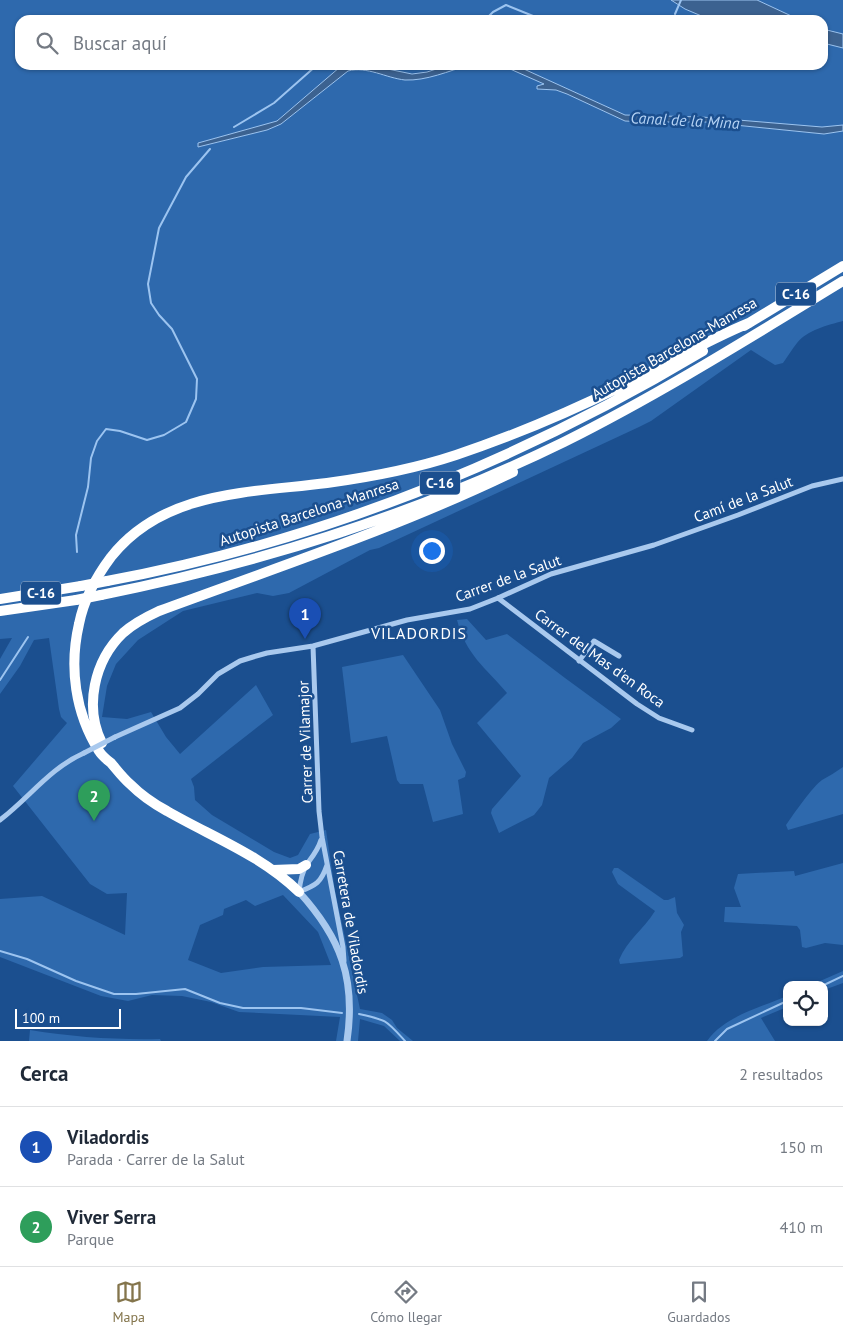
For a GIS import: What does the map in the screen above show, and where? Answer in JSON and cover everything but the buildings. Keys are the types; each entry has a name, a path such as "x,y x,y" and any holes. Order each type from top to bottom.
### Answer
{"highway":[{"name":"Autopista Barcelona-Manresa","path":"0,599 106,582 178,567 284,538 383,505 448,480 558,430 618,400 843,266"},
{"name":"Autopista Barcelona-Manresa","path":"0,611 101,596 254,560 388,517 453,492 564,442 687,375 843,281"},
{"path":"299,892 257,858 159,806 130,784 99,750 83,717 78,701 74,670 76,634 80,616 90,591 101,572 124,543 149,522 177,508 209,498 244,492 370,477 422,466 452,457 505,438 560,415 622,386 718,336 749,323"},
{"path":"110,762 95,726 93,713 94,690 98,671 110,650 122,634 136,623 159,611 380,530 466,495 625,416 687,375"},
{"path":"273,870 299,869 306,865"}],"street":[{"name":"Camí de la Salut","path":"654,545 812,486 843,479"},
{"name":"Carrer de la Salut","path":"0,820 25,799 54,770 114,738 180,708 198,694 218,674 240,661 267,652 314,646 407,620 470,609 551,574 654,545"},
{"name":"Carrer del Mas d'en Roca","path":"498,598 637,704 660,718 692,730"},
{"path":"579,661 594,641 618,656"},
{"name":"Carrer de Vilamajor","path":"314,646 319,811 322,837"},
{"path":"299,892 301,877 306,865 319,847 322,837"},
{"name":"Carretera de Viladordis","path":"322,837 343,947 350,1000 347,1041"},
{"path":"299,892 316,885 322,879 327,865"},
{"path":"299,892 312,906 330,932 344,966"}],"shaded area":[{"path":"0,0 671,0 699,15 15,15 15,70 336,70 277,121 198,143 199,147 267,130 281,124 348,71 354,70 364,70 382,75 427,78 453,70 513,70 545,84 538,89 556,90 567,94 625,121 705,122 824,134 843,131 843,321 818,329 801,338 783,363 775,365 751,350 651,421 379,548 370,550 289,593 273,596 257,593 183,611 138,640 116,664 107,686 102,717 127,719 151,712 166,737 180,754 256,685 273,715 191,779 195,800 212,815 274,852 290,858 298,855 310,834 326,830 335,891 360,1009 382,1013 392,1020 397,1028 413,1041 400,1041 384,1026 360,1019 358,1041 336,1041 340,1017 239,1012 211,1002 182,996 152,995 128,1001 101,996 0,957 0,899 42,896 125,935 127,893 107,894 90,884 13,786 67,723 61,717 59,709 49,638 34,640 20,666 0,694 0,659 12,638 0,639","holes":["283,895 318,932 331,965 263,967 221,973 188,960 200,925 223,915 224,909 246,900 255,906"]},
{"path":"757,0 843,0 843,34 828,30 828,15 789,15"},
{"path":"828,44 843,48 843,125 830,128 625,115 526,70 828,70"},
{"path":"390,70 432,70 417,73"},
{"path":"467,619 486,640 507,634 621,719 611,728 583,743 572,758 549,778 542,805 534,815 499,833 491,813 492,809 521,776 477,723 507,693 477,660 466,643 457,620"},
{"path":"403,655 440,710 452,744 466,772 465,777 458,780 463,814 433,822 423,784 400,784 397,780 387,736 351,743 342,667"},
{"path":"843,767 843,814 788,830 786,825 814,788 822,780"},
{"path":"843,863 843,945 825,943 806,948 802,947 800,930 797,926 724,922 725,907 741,907 734,888 738,874 794,871 795,876"},
{"path":"614,868 618,868 664,900 675,897 677,913 684,925 681,932 683,956 680,958 620,964 619,960 626,946 655,911 618,884 612,872"},
{"path":"843,971 843,983 828,989 828,981 820,981"},
{"path":"783,998 783,1009 761,1018 775,1041 707,1041 723,1025 754,1009"},
{"path":"30,1030 78,1036 160,1039 161,1041 29,1041"}],"water":[{"path":"671,0 757,0 789,15 699,15"},
{"path":"828,30 843,34 843,48 828,44"},
{"path":"336,70 355,70 348,71 281,124 267,130 198,147 198,143 277,121"},
{"path":"362,70 392,70 412,74 433,70 453,70 413,80 398,79"},
{"name":"Canal de la Mina","path":"512,70 526,70 625,115 702,117 822,127 843,125 843,131 824,134 705,122 625,121 556,90 537,89 537,86 544,84"}],"waterway":[{"path":"675,14 681,0"},
{"path":"490,15 506,5 531,15"},
{"path":"234,127 274,103 311,70"},
{"path":"77,552 76,535 88,487 91,458 97,441 106,429 120,431 147,440 164,435 186,422 196,399 197,379 172,329 151,303 148,284 159,228 186,177 210,149"},
{"path":"0,680 28,637"},
{"path":"0,951 27,959 76,981 114,994 136,994 185,989 220,1003 243,1008 301,1008 342,1013"},
{"path":"828,983 843,976"},
{"path":"715,1041 727,1029 783,1003"},
{"path":"359,1014 385,1022 405,1041"}],"place":[{"name":"Viladordis","path":"305,639"},
{"name":"Viver Serra","path":"94,821"}],"district":[{"name":"VILADORDIS","path":"419,633"}]}
